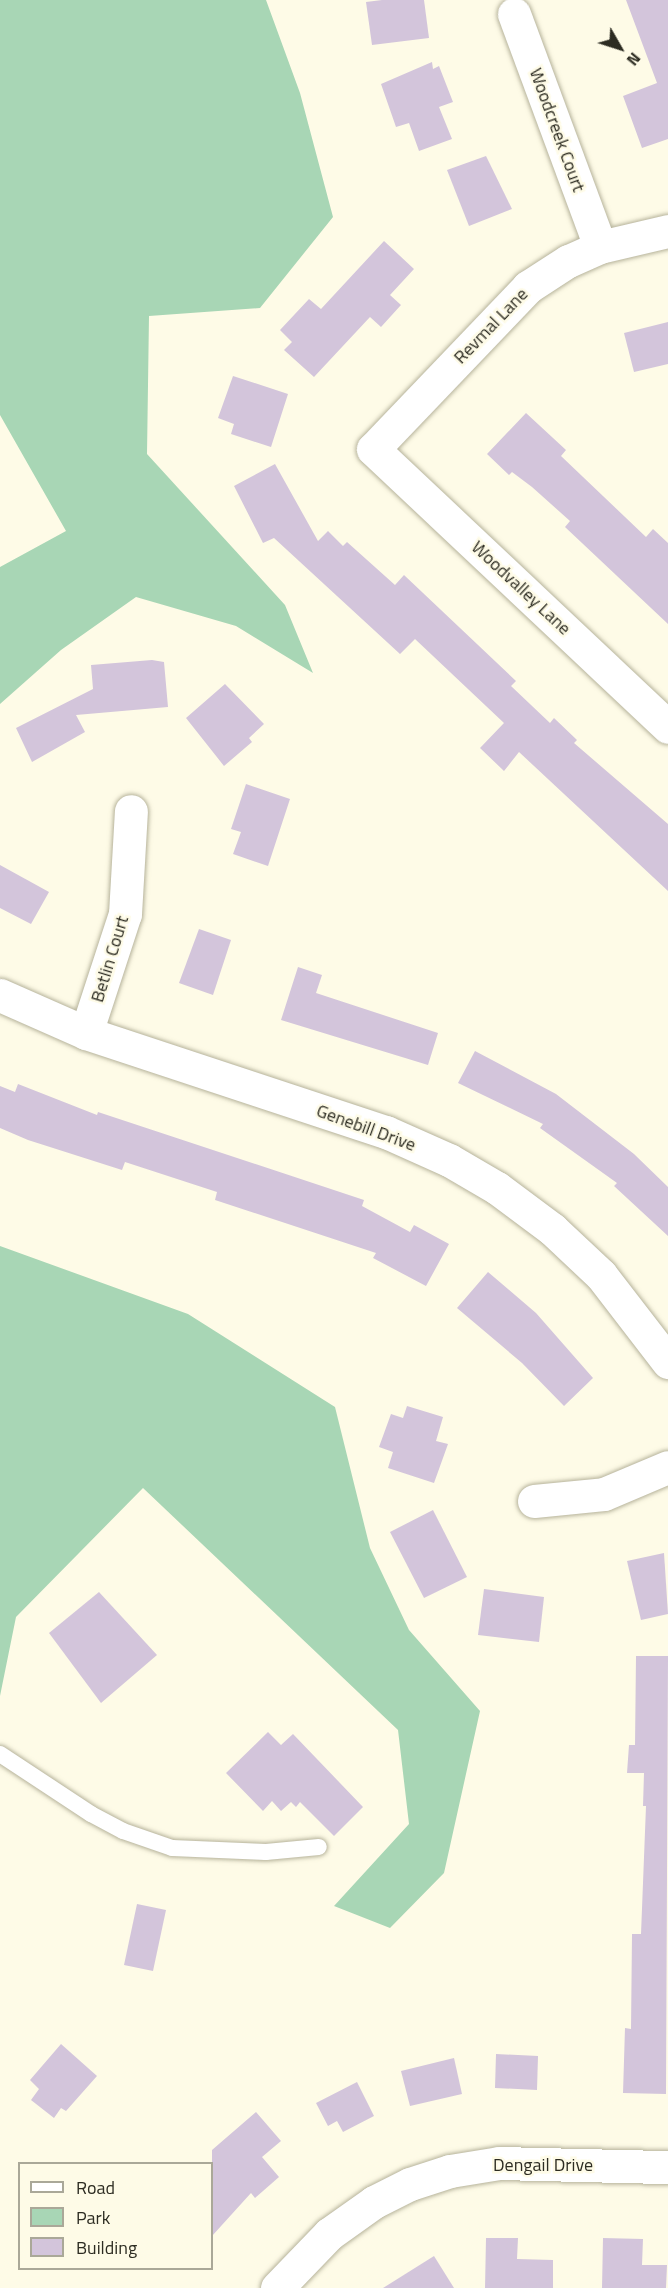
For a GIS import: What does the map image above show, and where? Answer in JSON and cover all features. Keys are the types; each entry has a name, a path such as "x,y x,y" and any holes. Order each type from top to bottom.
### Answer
{"street":[{"name":"Woodcreek Court","path":"514,14 600,247"},
{"name":"Revmal Lane","path":"373,449 528,287 568,261 600,247 668,231"},
{"name":"Woodvalley Lane","path":"373,449 668,727"},
{"name":"Betlin Court","path":"86,1033 125,914 131,811"},
{"name":"Genebill Drive","path":"0,995 86,1033 386,1132 449,1160 496,1188 552,1229 602,1275 638,1317 668,1362"},
{"path":"534,1501 604,1494 668,1467"},
{"name":"Dengail Drive","path":"277,2288 329,2234 374,2202 410,2184 450,2171 499,2163 668,2167"}],"lane":[{"path":"0,1754 91,1814 123,1831 172,1848 266,1852 319,1846"}],"green space":[{"path":"0,0 266,0 300,93 333,217 260,308 149,316 147,454 285,605 313,673 236,626 136,597 61,650 0,704 0,567 66,531 0,415"},
{"path":"0,1246 188,1314 335,1407 370,1548 409,1630 480,1711 444,1873 390,1928 334,1906 409,1824 398,1730 143,1488 16,1617 0,1696"}],"building":[{"path":"424,0 429,38 372,45 366,2"},
{"path":"626,0 668,0 668,139 642,148 623,96 657,83"},
{"path":"432,62 433,69 439,66 453,102 439,107 452,139 419,151 409,123 396,127 381,84"},
{"path":"486,156 512,209 469,226 447,170"},
{"path":"384,241 414,269 390,295 401,305 381,327 370,317 314,377 284,350 292,342 280,330 309,299 321,309"},
{"path":"668,322 668,364 634,372 624,333"},
{"path":"233,376 288,394 271,447 231,434 234,424 218,418"},
{"path":"526,413 566,450 561,456 646,537 653,529 668,543 668,624 565,527 570,521 532,487 512,472 509,475 487,454"},
{"path":"275,464 318,541 328,531 343,546 347,542 395,585 404,575 516,681 511,686 550,723 554,718 577,740 574,743 668,824 668,891 519,752 504,771 480,748 504,723 415,639 400,654 274,538 263,543 234,486"},
{"path":"152,660 164,662 168,707 76,715 85,732 32,762 16,728 93,689 91,665"},
{"path":"225,684 264,724 249,738 252,742 224,766 186,718"},
{"path":"246,784 290,799 268,866 233,854 241,832 231,829"},
{"path":"0,865 49,892 31,924 0,908"},
{"path":"199,929 231,940 213,995 179,983"},
{"path":"298,967 322,975 316,993 438,1033 428,1065 281,1020"},
{"path":"475,1051 556,1094 634,1154 668,1187 668,1236 614,1186 617,1183 540,1128 543,1124 458,1083"},
{"path":"18,1084 97,1115 98,1112 364,1200 362,1206 410,1232 414,1225 449,1244 426,1286 373,1258 376,1253 215,1200 217,1192 125,1162 122,1170 28,1140 0,1128 0,1086 15,1092"},
{"path":"488,1272 536,1313 593,1378 564,1406 522,1363 457,1308"},
{"path":"407,1406 443,1417 436,1441 448,1444 434,1483 388,1468 393,1452 379,1447 391,1414 403,1418"},
{"path":"433,1510 467,1577 424,1598 390,1532"},
{"path":"664,1553 668,1614 641,1620 627,1561"},
{"path":"484,1589 544,1597 539,1642 478,1635"},
{"path":"99,1592 157,1655 101,1703 49,1633"},
{"path":"636,1656 668,1656 666,2094 623,2093 625,2028 631,2029 632,1934 641,1934 646,1806 643,1806 644,1773 627,1773 629,1745 635,1745"},
{"path":"268,1732 281,1745 293,1734 363,1807 334,1836 300,1802 296,1807 291,1802 281,1811 272,1801 263,1811 226,1773"},
{"path":"137,1904 166,1910 153,1971 124,1965"},
{"path":"61,2044 97,2076 66,2111 61,2108 54,2118 31,2100 39,2089 30,2080"},
{"path":"496,2054 538,2056 537,2090 495,2088"},
{"path":"454,2058 462,2094 410,2106 401,2071"},
{"path":"357,2082 374,2116 343,2132 337,2121 328,2126 316,2103"},
{"path":"256,2112 281,2141 262,2157 279,2177 255,2198 251,2193 213,2235 213,2162 212,2150"},
{"path":"486,2238 518,2238 517,2259 553,2260 553,2288 485,2288"},
{"path":"603,2238 643,2239 642,2265 667,2265 666,2288 602,2288"},
{"path":"434,2256 454,2288 383,2288"}]}
